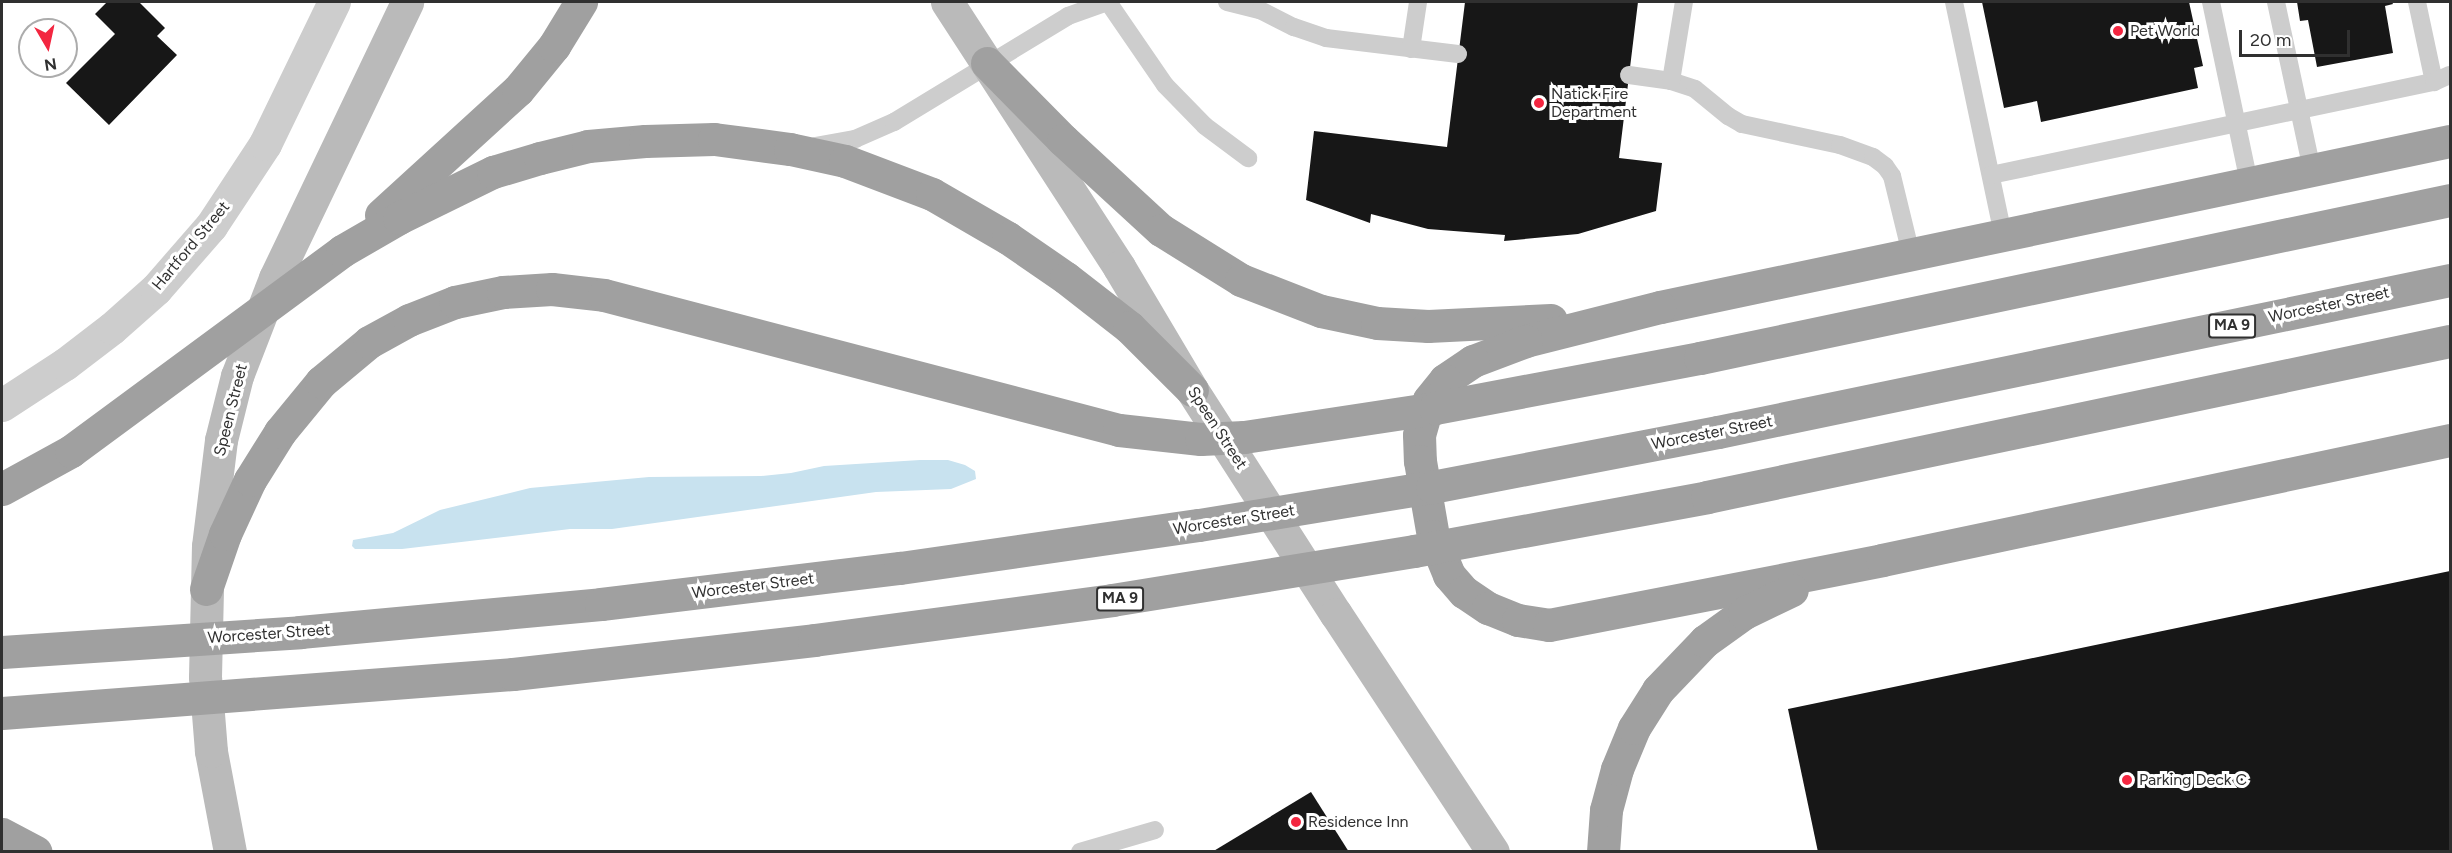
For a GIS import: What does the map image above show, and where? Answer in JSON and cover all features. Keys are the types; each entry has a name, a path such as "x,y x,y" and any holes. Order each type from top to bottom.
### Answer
{"highway":[{"path":"2,489 70,451 342,251 518,90 554,46 581,2"},
{"path":"987,63 1063,140 1161,230 1241,280 1295,302 1348,318 1428,326 1523,322 1660,307"},
{"path":"342,251 409,213 493,172 588,146 691,139 738,141 790,149 845,161 903,182 981,222 1099,303 1156,352 1192,390"},
{"path":"2451,141 1660,307 1526,341 1473,361 1455,371 1429,400 1421,423 1419,448 1437,550 1449,575 1464,592 1502,615 1533,624 1548,625 1882,560 2451,440"},
{"path":"206,589 225,534 250,480 280,432 321,382 369,342 409,320 455,302 503,292 552,289 604,295 1100,425 1201,439 1244,437 1435,408 1700,358 2451,200"},
{"name":"Worcester Street","path":"2,652 300,632 613,602 912,567 1188,527 1355,500 1661,444 2451,280"},
{"name":"MA 9","path":"2,713 513,674 814,640 1112,600 1414,551 1696,499 2451,341"},
{"path":"1603,852 1610,790 1625,747 1646,708 1673,673 1705,641 1744,613 1815,581 1882,560"},
{"path":"2,834 36,852"}],"main road":[{"name":"Speen Street","path":"230,852 211,751 205,677 206,589 216,474 237,376 263,306 407,2"},
{"name":"Speen Street","path":"947,2 1119,267 1192,390 1493,852"}],"street":[{"name":"Hartford Street","path":"2,405 65,364 128,315 156,289 211,226 265,144 334,2"}],"lane":[{"path":"790,149 834,144 875,131 911,112 987,63 1068,16 1107,2 1165,86 1205,126 1248,158"},
{"path":"1227,2 1260,10 1294,27 1326,38 1458,54"},
{"path":"1411,49 1418,2"},
{"path":"1671,81 1684,2"},
{"path":"1954,2 2003,235"},
{"path":"2211,2 2249,183"},
{"path":"2276,2 2312,170"},
{"path":"1990,175 2299,111 2442,78 2417,2"},
{"path":"1629,75 1671,81 1695,88 1728,116 1742,124 1859,150 1880,162 1892,176 1911,254"},
{"path":"1080,852 1155,830"}],"water":[{"path":"948,460 965,465 975,471 976,479 951,489 876,492 612,529 570,529 402,549 355,549 352,546 353,540 393,533 440,510 530,488 649,477 761,476 824,466"}],"building":[{"path":"107,2 139,2 165,28 157,36 177,55 109,125 66,83 71,78 78,78 78,71 115,34 95,14"},
{"name":"Natick Fire Department","path":"1465,2 1638,2 1619,158 1662,163 1656,211 1578,234 1504,241 1505,235 1428,229 1371,214 1370,223 1306,200 1314,131 1447,147"},
{"path":"1982,2 2189,2 2203,66 2194,68 2198,88 2041,122 2037,101 2004,108"},
{"path":"2297,2 2392,2 2393,4 2385,6 2393,53 2317,67 2308,20 2300,21"},
{"name":"Parking Deck C","path":"2450,571 2450,852 1818,852 1788,709"},
{"name":"Residence Inn","path":"1311,792 1349,852 1212,852"}],"place":[{"name":"Pet World","path":"2118,31"},
{"name":"Natick Fire Department","path":"1539,103"},
{"name":"Parking Deck C","path":"2127,780"},
{"name":"Residence Inn","path":"1296,822"}]}
